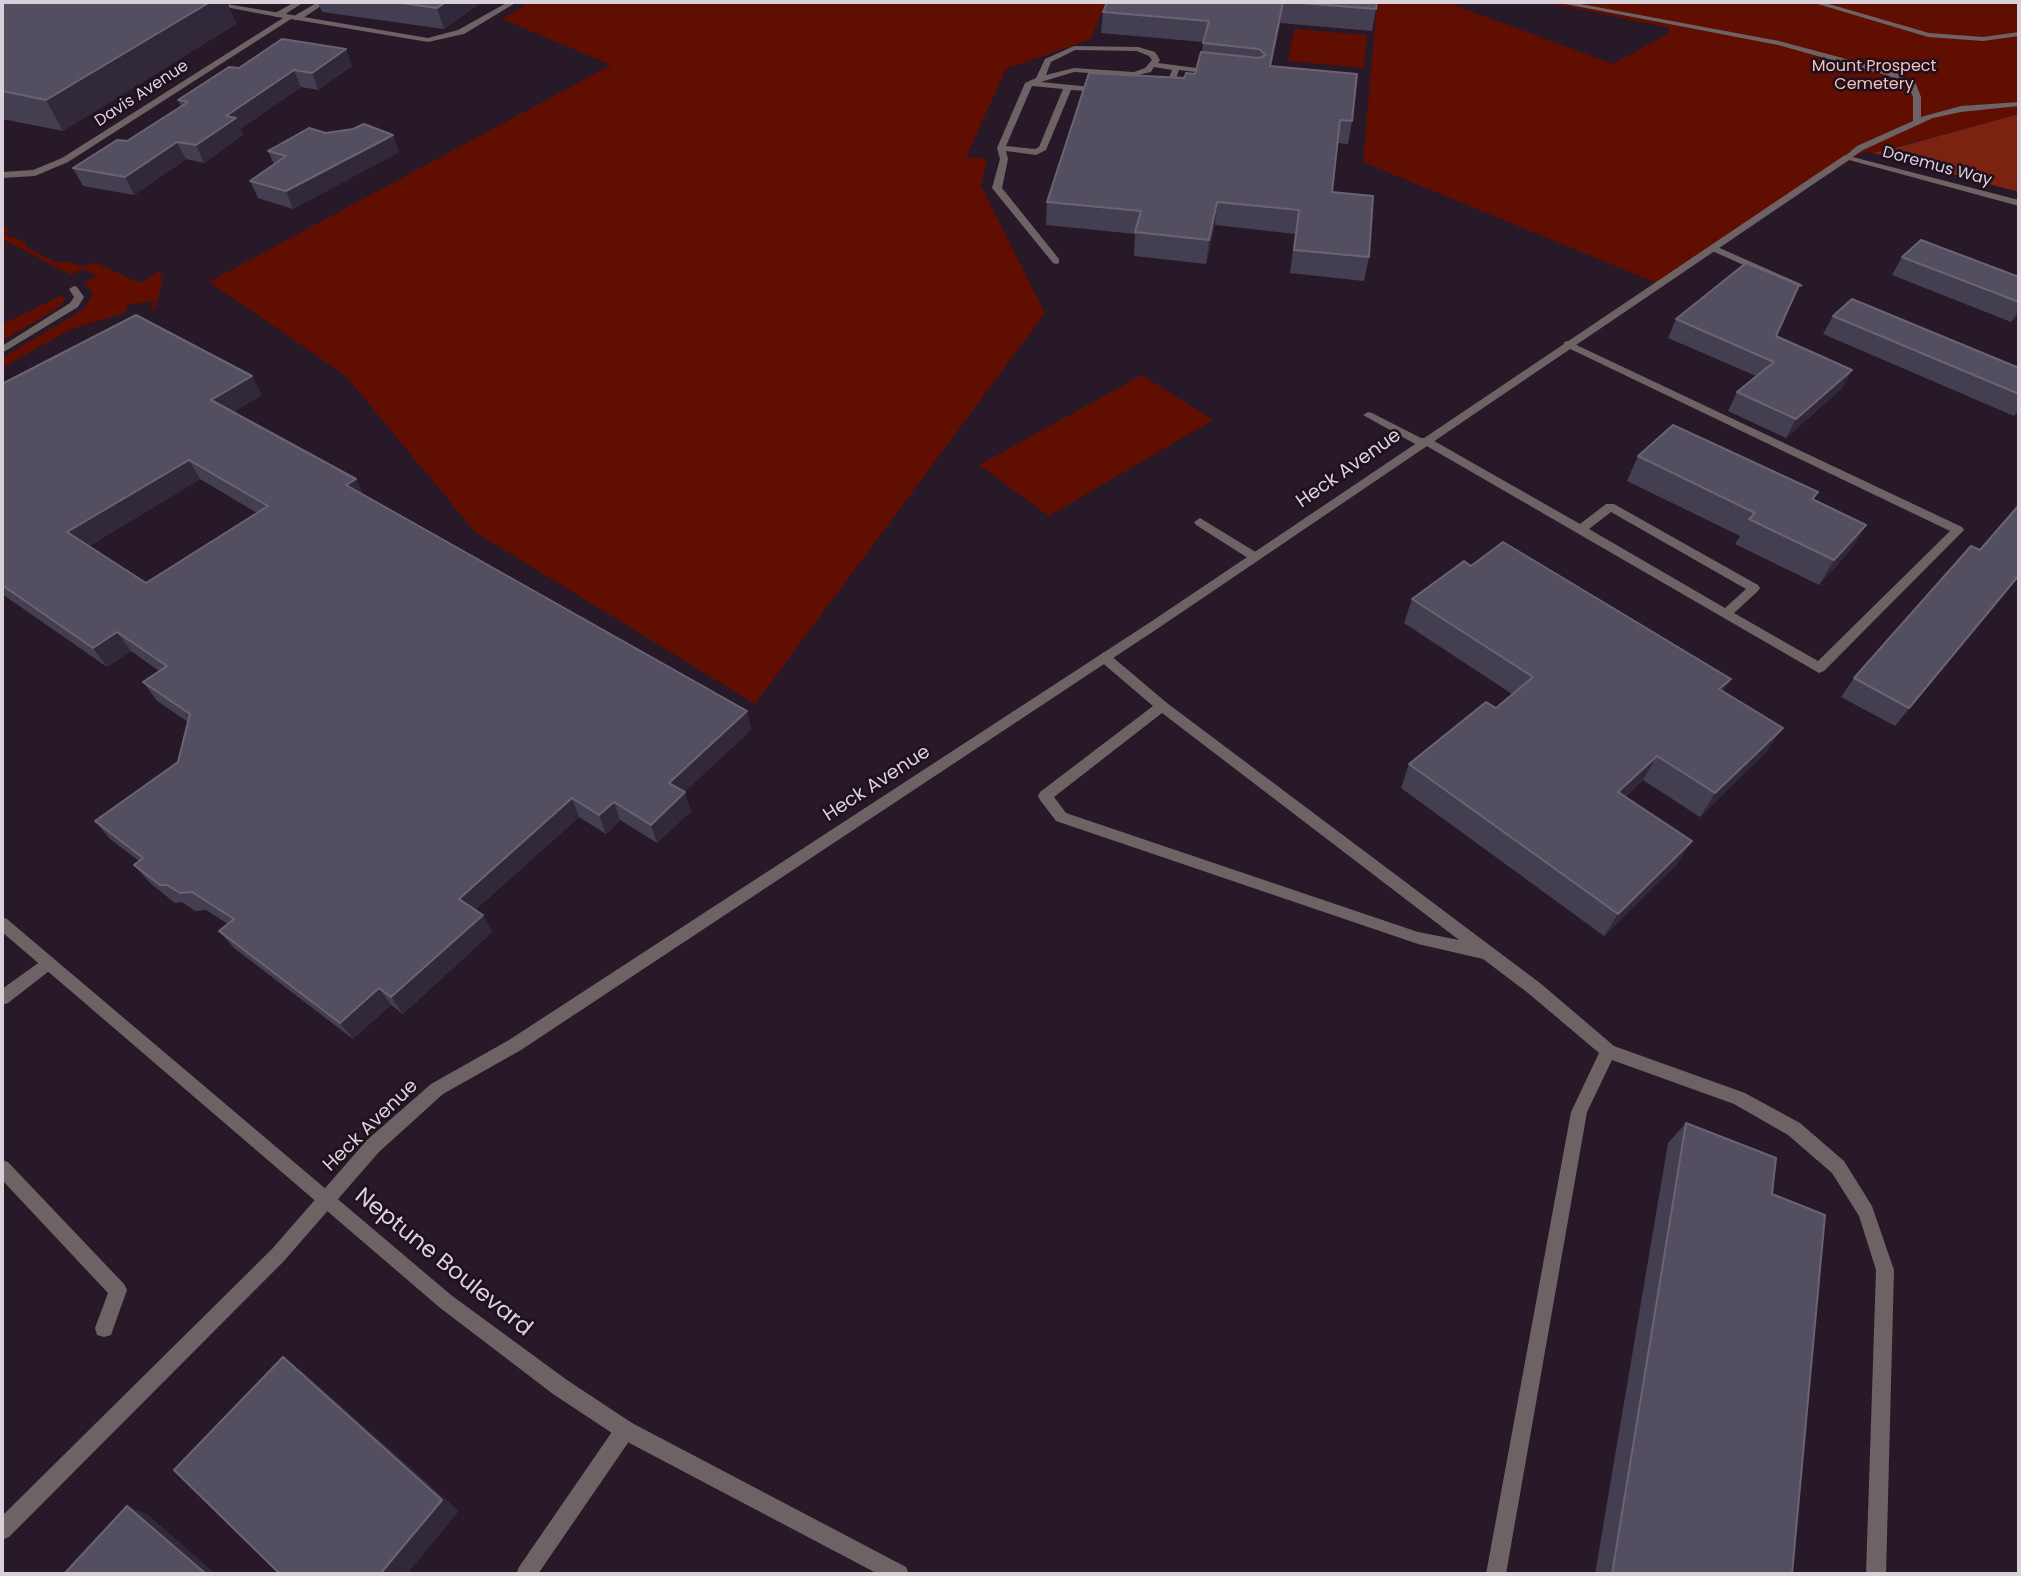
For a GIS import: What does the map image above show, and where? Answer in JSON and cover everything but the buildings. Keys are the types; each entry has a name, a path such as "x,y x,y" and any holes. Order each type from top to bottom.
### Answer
{"street":[{"path":"203,2 428,40 461,32 513,2"},
{"path":"278,15 300,2"},
{"name":"Davis Avenue","path":"2,175 35,173 65,160 293,17 323,2"},
{"path":"1559,2 1779,43 1892,74 1912,84 1917,97 1917,122"},
{"path":"1815,2 1928,35 1983,39 2019,34"},
{"path":"1040,79 1048,61 1063,52 1083,47 1145,51 1155,57 1154,65"},
{"path":"1056,261 997,188 1004,159 1001,148 1029,83 1074,70 1134,74 1154,65 1229,74"},
{"path":"1154,95 1166,97 1176,69"},
{"path":"1029,83 1117,92"},
{"path":"1001,148 1036,152 1043,148 1068,87"},
{"name":"Heck Avenue","path":"2,1530 278,1255 396,1124 437,1089 515,1045 1104,657 1860,148 1917,122 1953,111 2019,104"},
{"name":"Doremus Way","path":"1848,157 2019,203"},
{"path":"1713,248 1798,286"},
{"path":"2,350 74,305 79,297 74,289"},
{"path":"1368,415 1423,442 1580,530 1819,668 1958,530 1568,344"},
{"path":"1580,530 1610,507 1754,588 1726,614"},
{"path":"1200,522 1255,557"},
{"path":"1104,657 1162,706 1488,953 1608,1051 1738,1098 1794,1129 1838,1167 1866,1212 1885,1270 1876,1574"},
{"path":"1162,706 1045,796 1061,817 1418,938 1488,953"},
{"name":"Neptune Boulevard","path":"2,923 445,1301 560,1387 625,1430 899,1574"},
{"path":"2,998 48,963"},
{"path":"1496,1574 1579,1112 1608,1051"},
{"path":"2,1168 118,1290 104,1328"},
{"path":"526,1574 625,1430"}],"green space":[{"path":"531,2 1106,2 1091,39 1006,69 966,157 987,159 981,186 1045,313 755,704 475,532 345,375 209,282 611,65 502,19"},
{"name":"Mount Prospect Cemetery","path":"1377,2 1446,2 1613,64 1669,33 1669,28 1545,2 2019,2 2019,114 1873,153 1863,152 1659,284 1363,162"},
{"path":"1294,29 1367,35 1364,68 1288,61"},
{"path":"2,226 9,228 5,235 19,239 26,243 26,247 55,262 68,262 85,267 94,262 140,283 160,271 162,284 155,310 151,310 154,301 128,305 125,313 71,329 2,368 2,358 84,309 93,294 85,282 97,276 83,269 71,275 2,239"},
{"path":"62,295 65,300 58,308 2,341 2,324"},
{"path":"1142,375 1213,420 1049,516 979,465"}],"shaded area":[{"path":"2019,114 2019,192 1873,153 1906,145"}]}
